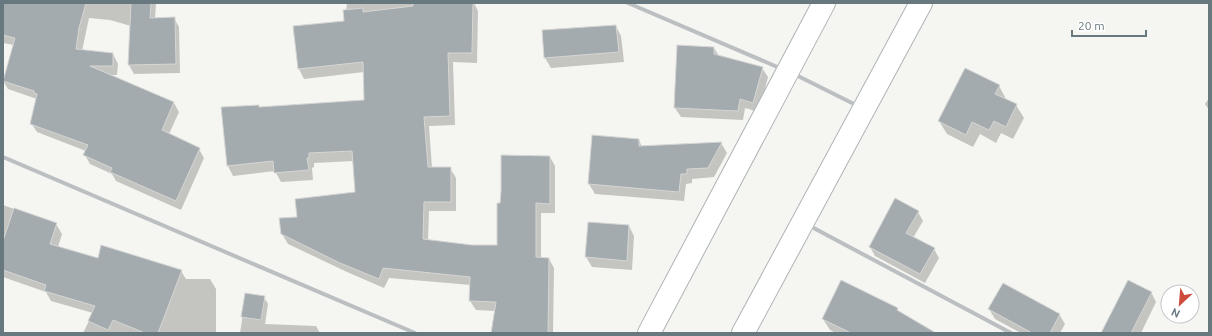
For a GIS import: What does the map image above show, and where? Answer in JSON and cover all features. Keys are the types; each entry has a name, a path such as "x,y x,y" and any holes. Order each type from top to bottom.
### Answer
{"main road":[{"path":"649,333 824,3"},
{"path":"742,333 921,3"}],"street":[{"path":"628,3 788,72 864,108"},
{"path":"3,157 415,333"},
{"path":"802,222 1011,333"}],"building":[{"path":"3,3 86,3 79,28 76,49 113,53 113,66 90,66 174,102 162,130 200,148 176,201 110,172 112,168 83,155 88,145 30,124 37,94 34,93 34,91 3,81 15,38 3,35"},
{"path":"131,3 151,3 150,18 175,17 176,64 128,65"},
{"path":"413,3 473,3 472,53 448,53 450,116 424,117 428,167 451,167 451,202 424,202 423,239 472,245 497,245 497,203 500,203 501,191 501,155 550,156 550,204 536,203 536,257 549,258 548,333 491,333 496,302 469,301 470,277 383,268 379,279 340,263 281,234 279,218 297,217 295,199 355,192 352,151 309,153 309,158 307,158 309,170 274,173 273,161 227,166 221,107 259,105 259,107 364,100 363,62 298,69 293,26 344,21 343,10 363,8 363,12 413,6"},
{"path":"616,25 619,52 544,58 542,30"},
{"path":"677,45 714,47 714,54 763,67 753,103 740,99 738,111 674,108"},
{"path":"965,68 1000,85 995,94 1017,104 1006,127 994,121 989,130 972,122 966,135 938,121"},
{"path":"592,135 639,139 639,146 722,142 708,168 687,169 687,174 681,174 679,192 588,184"},
{"path":"895,198 919,211 906,233 935,248 920,274 869,247"},
{"path":"14,208 57,223 50,244 98,258 101,245 182,270 158,333 145,333 113,320 108,330 88,321 95,306 44,291 46,285 3,270 3,241"},
{"path":"588,222 629,225 627,261 585,257"},
{"path":"841,280 898,308 897,310 936,333 851,333 822,319"},
{"path":"1128,280 1152,292 1131,333 1101,333"},
{"path":"1003,283 1060,314 1050,333 1032,333 988,309"},
{"path":"245,293 265,296 261,320 241,317"}]}
